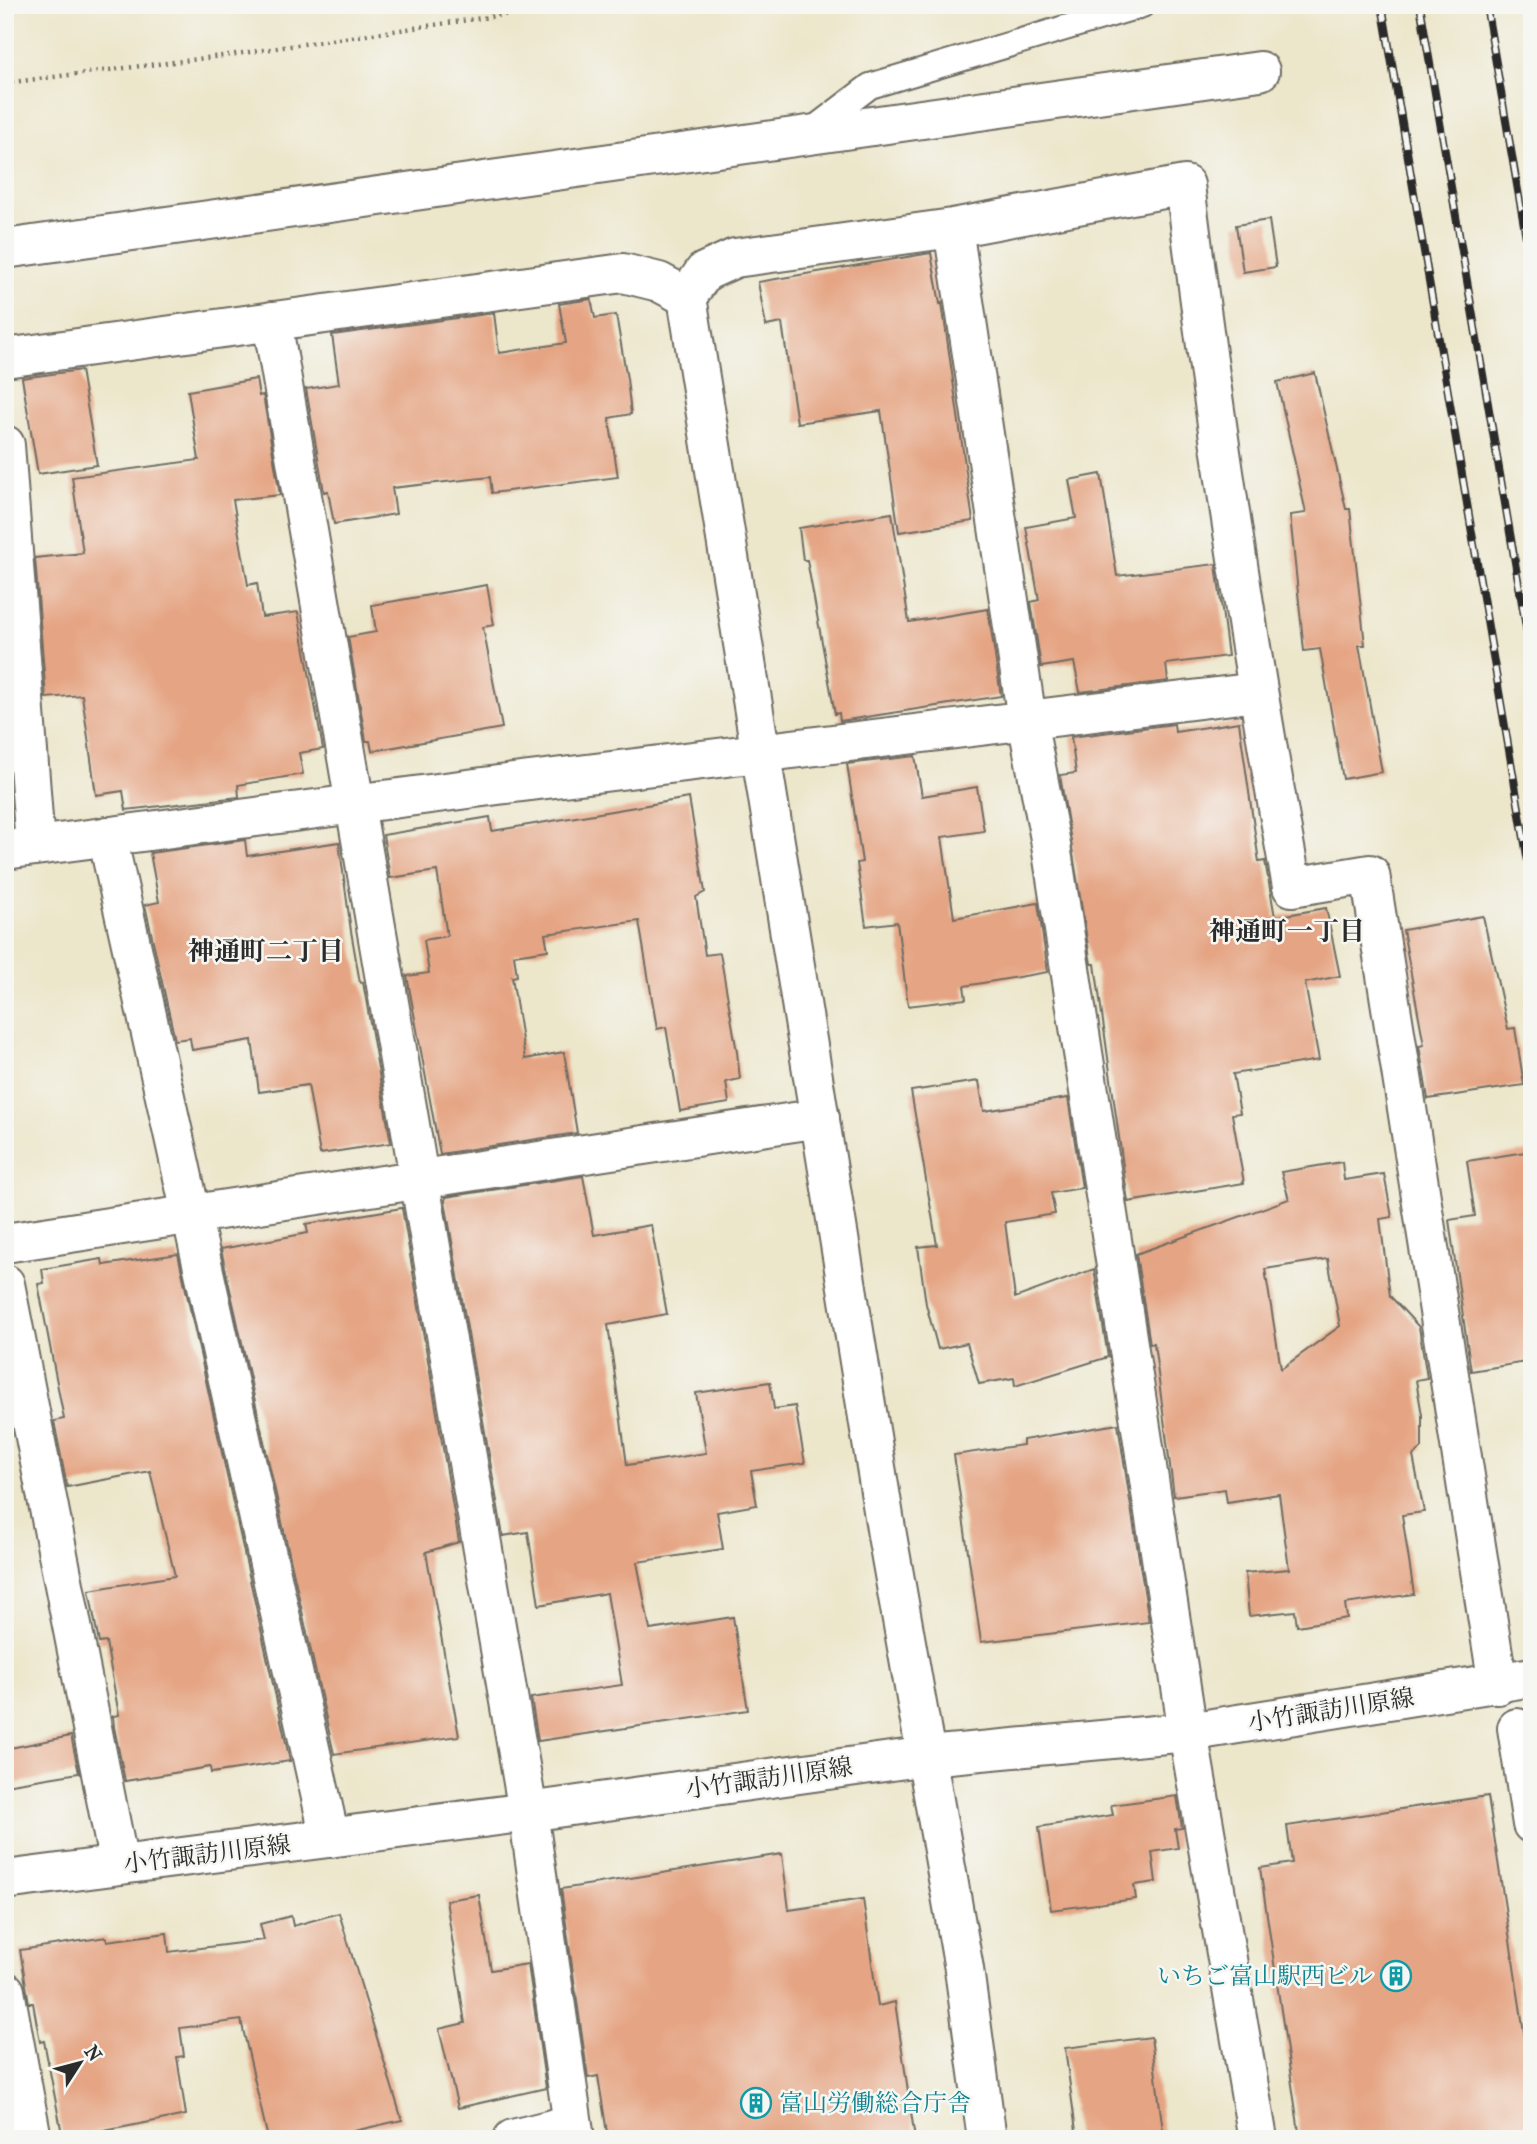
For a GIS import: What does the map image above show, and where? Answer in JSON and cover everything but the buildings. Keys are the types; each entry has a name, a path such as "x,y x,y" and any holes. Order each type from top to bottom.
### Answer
{"street":[{"path":"5,249 1260,71"},
{"path":"987,2139 964,1969 909,1668 687,297 704,272 735,258 953,228 1185,185 1209,379 1257,692 1292,887 1370,874 1515,1681"},
{"path":"953,228 1027,720 1050,839 1188,1732 1258,2139"},
{"path":"5,358 623,273 659,282 687,297"},
{"path":"272,321 528,1812 573,2131 513,2139"},
{"path":"5,445 20,848 760,752 1257,692"},
{"path":"107,836 330,1838"},
{"path":"5,1242 820,1118"},
{"path":"5,1284 119,1865"},
{"name":"小竹諏訪川原線","path":"5,1880 528,1812 927,1756 1188,1732 1515,1681"},
{"path":"1517,1728 1532,1824"},
{"path":"5,1991 20,2116"}],"lane":[{"path":"805,135 870,86 1142,5"}],"path":[{"path":"5,83 222,56 571,5"}],"railway":[{"path":"1382,5 1532,885"},
{"path":"1420,5 1532,662"},
{"path":"1486,5 1532,272"}],"place":[{"name":"いちご富山駅西ビル","path":"1396,1976"},
{"name":"富山労働総合庁舎","path":"756,2103"}],"district":[{"name":"神通町一丁目","path":"1287,931"},
{"name":"神通町二丁目","path":"266,951"}]}
